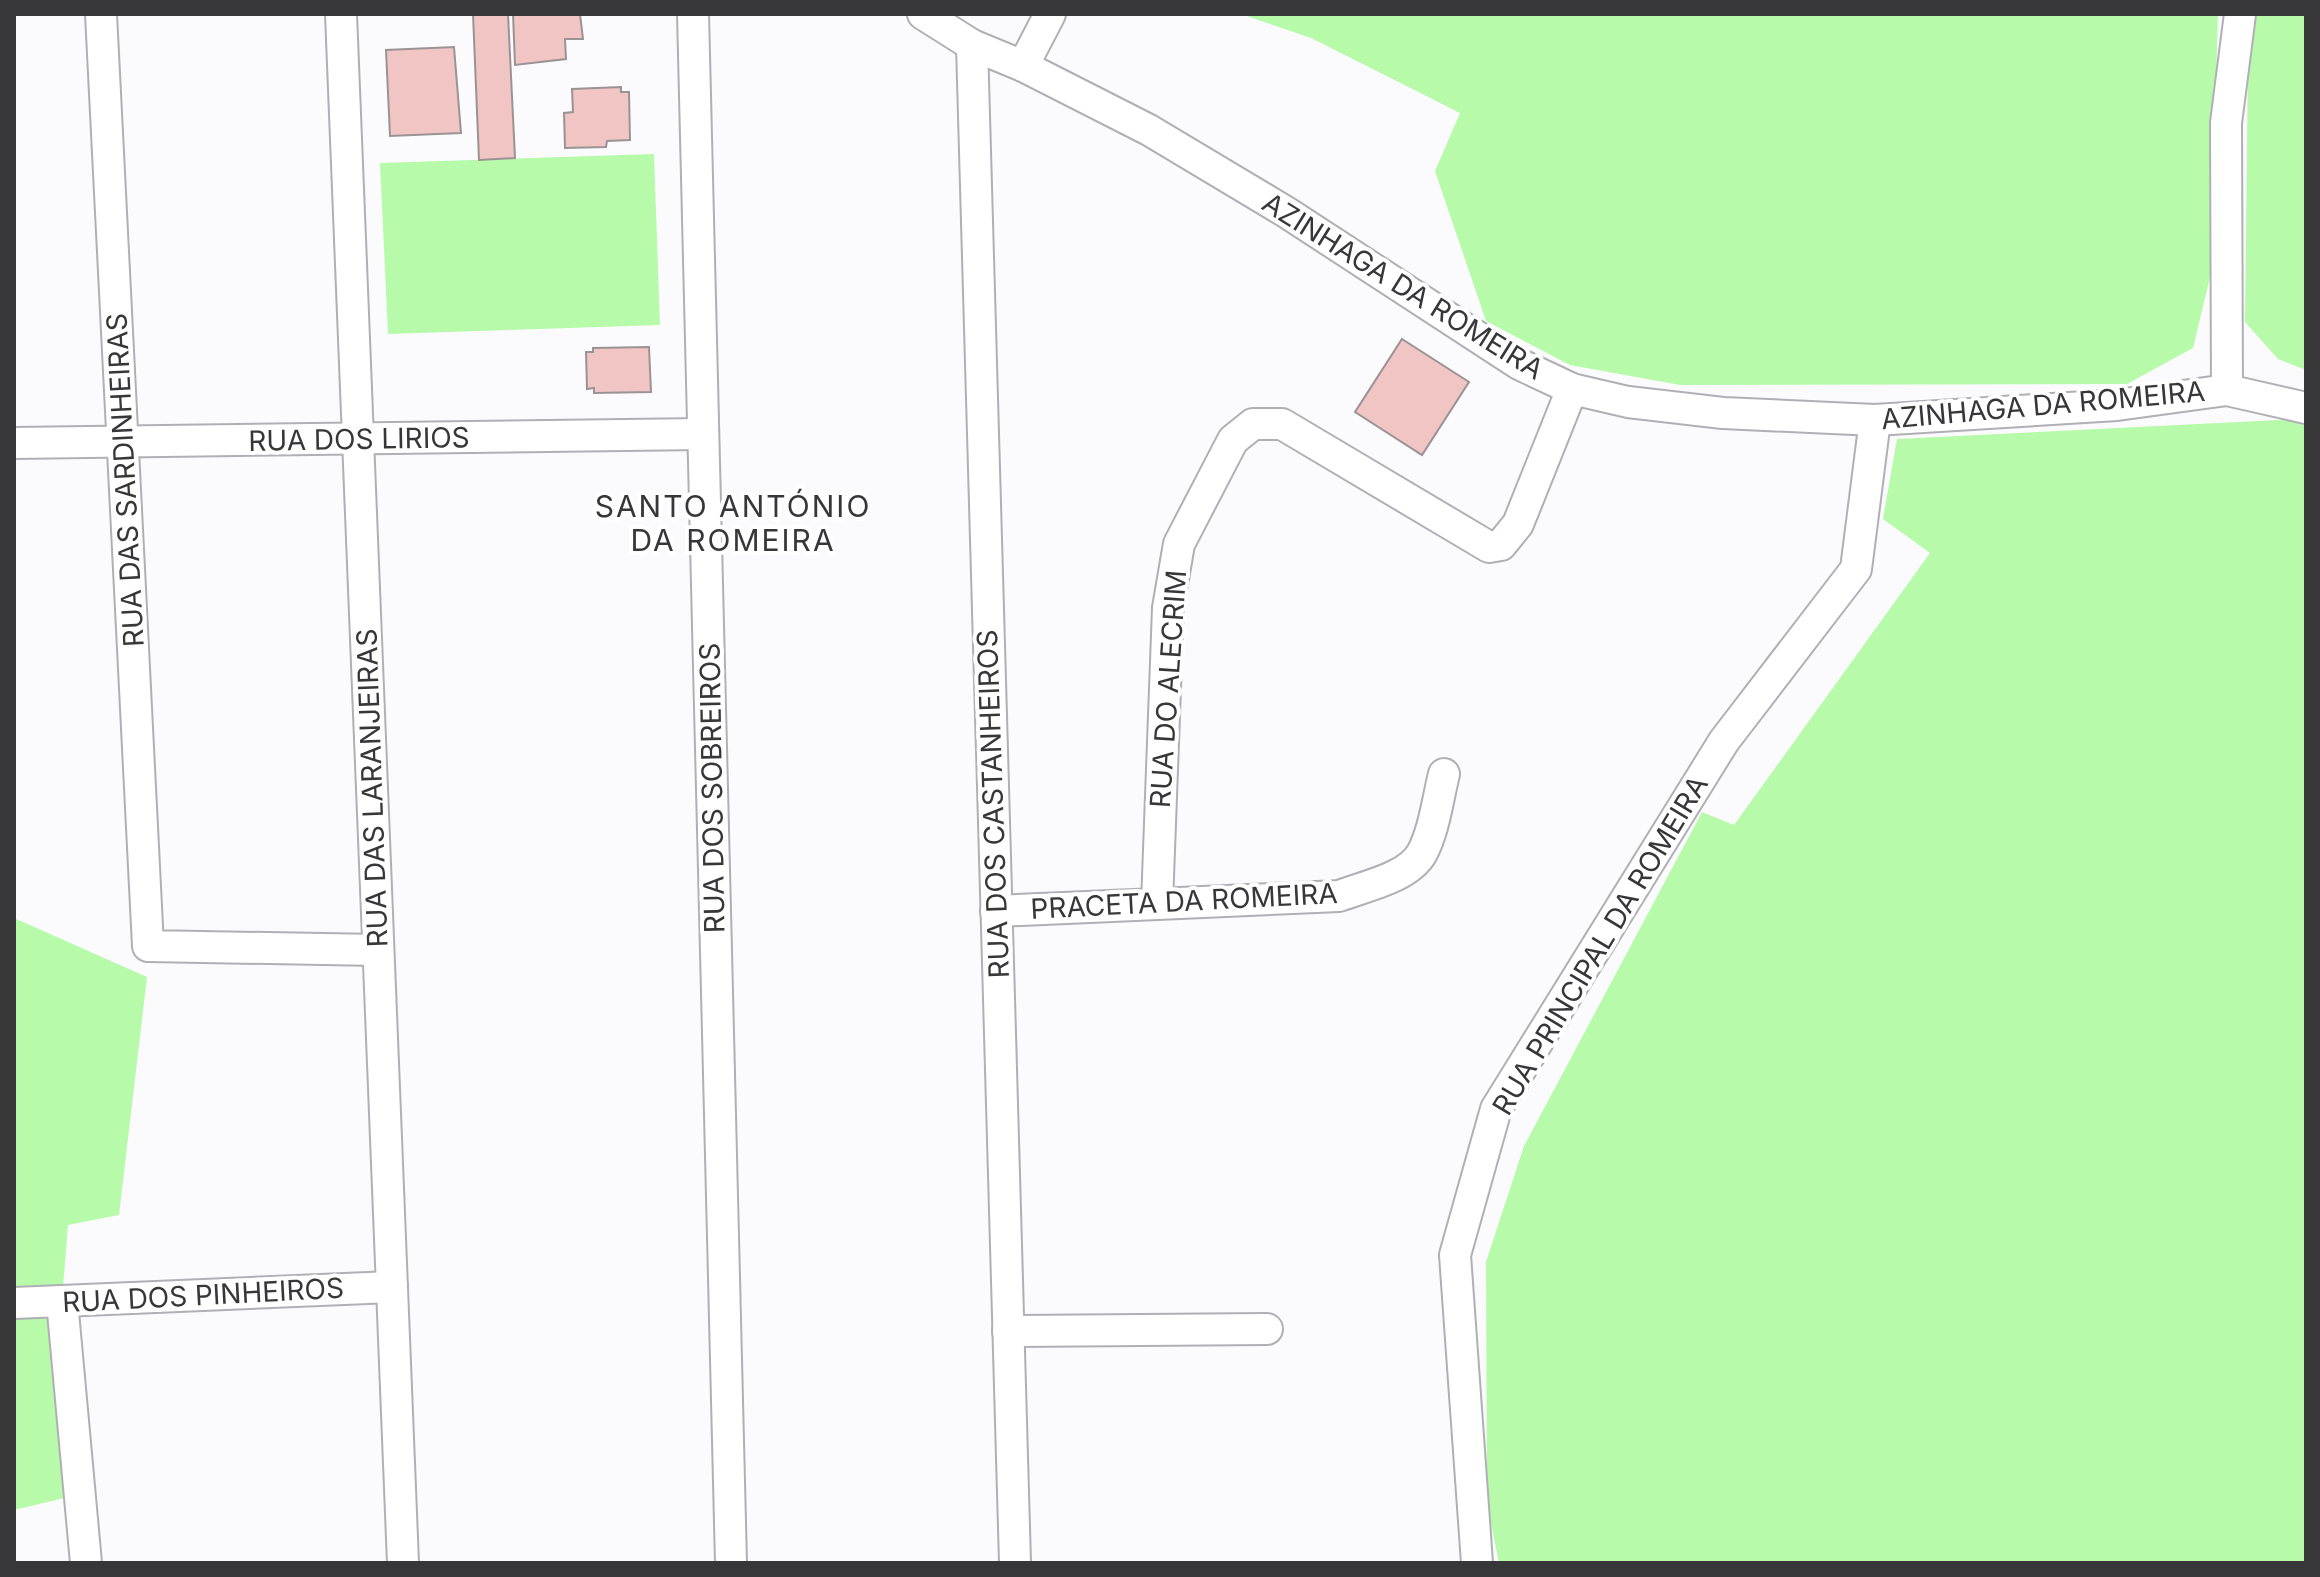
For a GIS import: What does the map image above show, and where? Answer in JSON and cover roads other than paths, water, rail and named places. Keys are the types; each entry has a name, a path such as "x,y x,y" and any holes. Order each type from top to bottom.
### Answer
{"street":[{"name":"RUA DAS SARDINHEIRAS","path":"101,14 148,946 378,950"},
{"name":"RUA DAS LARANJEIRAS","path":"341,14 403,1563"},
{"name":"RUA DOS SOBREIROS","path":"693,14 731,1563"},
{"name":"AZINHAGA DA ROMEIRA","path":"923,14 972,45 1023,66 1149,130 1286,212 1519,364 1572,389 1628,402 1723,413 1875,420 2117,405 2227,390 2306,408"},
{"path":"1023,66 1050,14"},
{"path":"2227,390 2226,123 2240,14"},
{"name":"RUA DOS CASTANHEIROS","path":"972,45 1015,1563"},
{"name":"RUA DO ALECRIM","path":"1157,904 1168,608 1179,544 1233,440 1253,424 1282,424 1489,547 1501,545 1518,524 1572,389"},
{"name":"RUA PRINCIPAL DA ROMEIRA","path":"1477,1563 1455,1255 1496,1109 1724,741 1856,569 1875,420"},
{"name":"RUA DOS LIRIOS","path":"14,443 703,434"},
{"name":"PRACETA DA ROMEIRA","path":"996,911 1339,896 1388,878 1413,864 1423,852 1444,774"},
{"name":"RUA DOS PINHEIROS","path":"14,1303 392,1287"},
{"path":"62,1301 86,1563"},
{"path":"1008,1331 1267,1329"}],"district":[{"name":"SANTO ANTÓNIO DA ROMEIRA","path":"733,523"}]}
